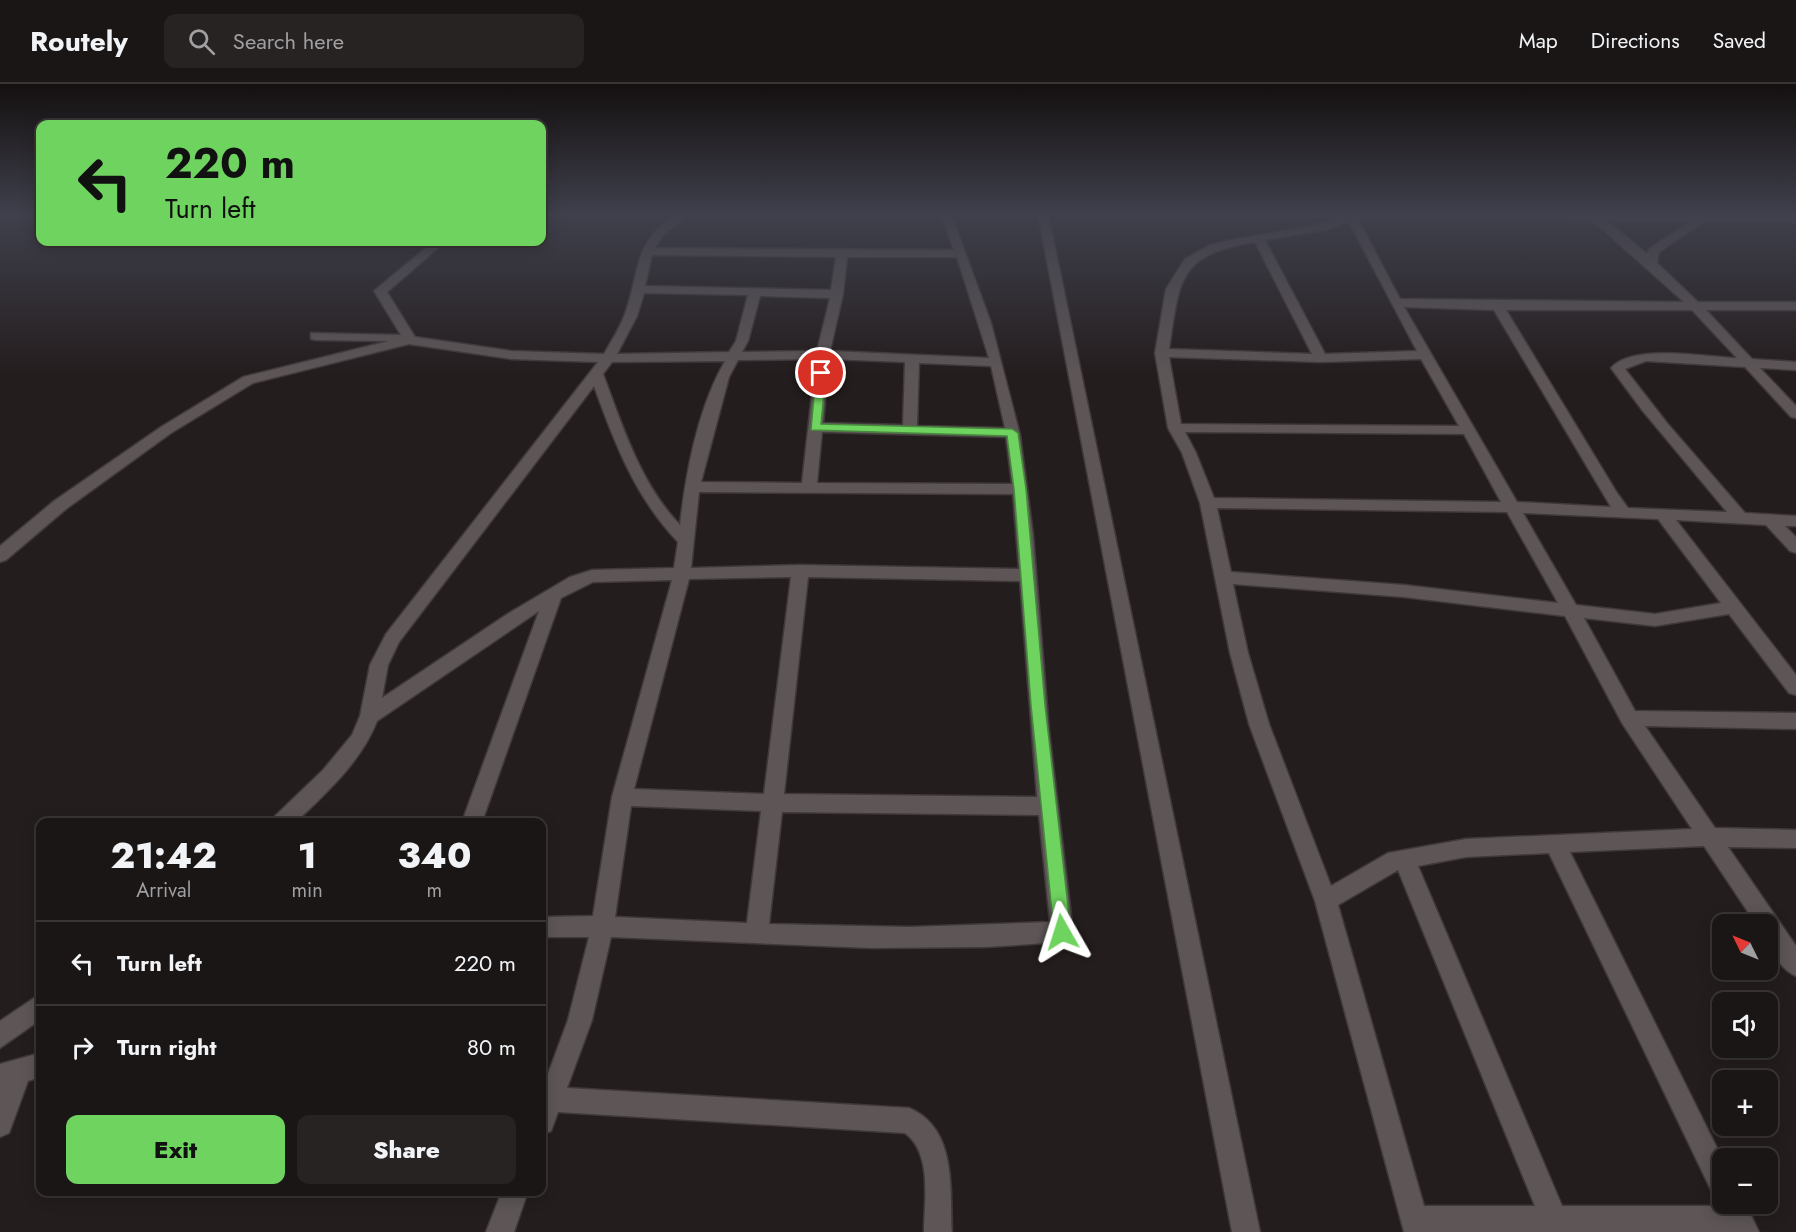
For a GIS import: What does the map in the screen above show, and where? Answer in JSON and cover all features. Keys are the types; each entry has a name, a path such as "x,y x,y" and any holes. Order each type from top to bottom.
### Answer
{"street":[{"path":"408,268 380,291 410,340"},
{"path":"286,818 330,776 360,739 369,716 379,665 392,639 607,360 633,311 642,268"},
{"path":"809,489 823,355 837,294 840,268"},
{"path":"546,927 603,924 757,934 999,937 1062,932 1038,705 1020,489 1012,433 995,362 966,268"},
{"path":"1054,268 1246,1232"},
{"path":"1185,268 1172,288 1162,352 1175,428 1189,453 1208,503 1239,653 1258,724 1326,902 1416,1226 1554,1219 1738,1218"},
{"path":"1274,268 1321,358"},
{"path":"1378,268 1629,718 1707,837 1796,964"},
{"path":"1656,268 1697,308 1796,414"},
{"path":"637,289 837,294"},
{"path":"755,293 734,357 717,392 692,487 682,574 622,797 603,924 580,1020 546,1110 909,1121 928,1135 934,1148 938,1232"},
{"path":"1396,303 1697,308 1796,306"},
{"path":"1498,306 1611,496 1625,514"},
{"path":"316,336 410,340 531,357 607,360 656,356 823,355 995,362"},
{"path":"0,556 60,505 166,430 248,380 410,340"},
{"path":"1162,352 1321,358 1425,355"},
{"path":"1741,519 1633,391 1618,368 1628,361 1646,357 1796,366"},
{"path":"910,429 912,359"},
{"path":"596,374 629,465 658,514 686,541"},
{"path":"815,427 1012,433"},
{"path":"1175,428 1468,430"},
{"path":"692,487 1020,489"},
{"path":"1208,503 1512,507 1796,521"},
{"path":"1663,516 1731,607 1796,688"},
{"path":"1771,520 1796,547"},
{"path":"369,716 515,617 591,576 800,571 1028,575"},
{"path":"757,934 800,571"},
{"path":"1224,577 1404,591 1655,620 1731,607"},
{"path":"473,818 554,594"},
{"path":"1629,718 1796,721"},
{"path":"622,797 772,802 1050,806"},
{"path":"1326,902 1389,862 1466,848 1554,842 1707,837 1796,838"},
{"path":"1554,842 1712,1165"},
{"path":"1404,858 1554,1219"},
{"path":"0,1036 36,1009"},
{"path":"0,1124 20,1071"},
{"path":"500,1232 513,1196"}],"route":[{"path":"821,373 815,427 1012,433 1020,489 1038,705 1062,932"}]}
